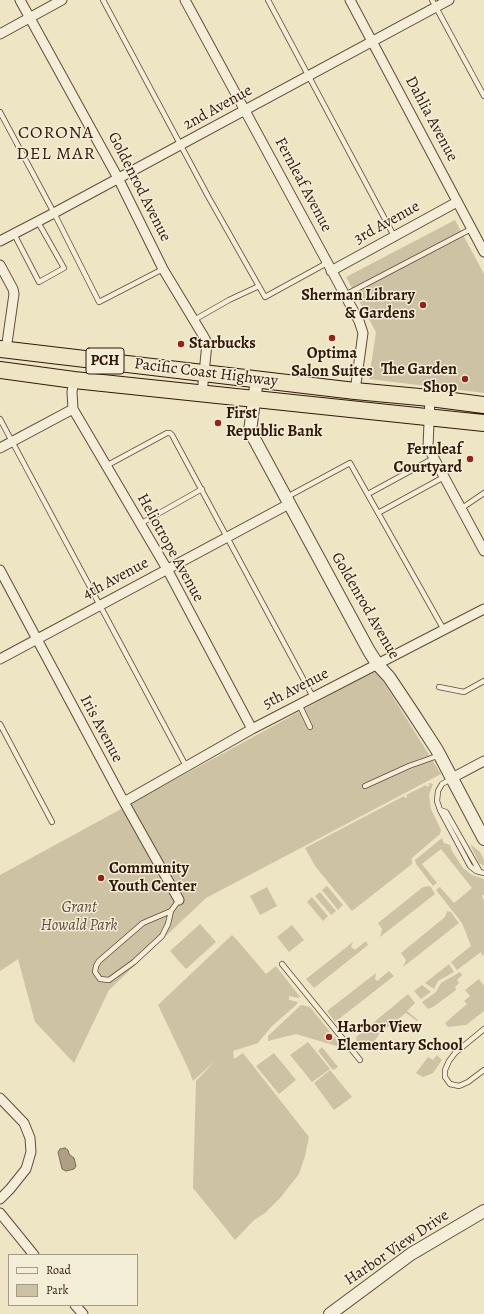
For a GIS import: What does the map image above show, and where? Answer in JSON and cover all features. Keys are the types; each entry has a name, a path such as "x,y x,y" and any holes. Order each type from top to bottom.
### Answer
{"highway":[{"name":"Pacific Coast Highway","path":"3,349 484,405"},
{"name":"Pacific Coast Highway","path":"0,370 74,380 484,423"}],"street":[{"name":"Goldenrod Avenue","path":"20,0 118,178 163,269 207,343 202,394"},
{"path":"0,34 62,0"},
{"name":"Fernleaf Avenue","path":"185,0 359,321 363,333 355,391"},
{"name":"Dahlia Avenue","path":"350,0 484,252"},
{"name":"2nd Avenue","path":"0,241 38,222 373,41 434,4 449,0"},
{"name":"3rd Avenue","path":"330,267 394,236 457,202"},
{"path":"0,265 13,289 14,294 3,349"},
{"name":"Goldenrod Avenue","path":"257,379 250,431 378,665 388,677 440,755 484,839"},
{"name":"Heliotrope Avenue","path":"74,380 72,392 73,409 167,569 252,729"},
{"path":"430,398 428,447 484,551"},
{"path":"0,448 73,409"},
{"name":"4th Avenue","path":"0,659 228,536 287,501"},
{"name":"Iris Avenue","path":"0,570 36,640 179,900"},
{"name":"5th Avenue","path":"124,802 252,729 484,609"},
{"path":"452,778 484,761"},
{"path":"0,1098 24,1123 30,1138 31,1152 26,1169 0,1199"},
{"name":"Harbor View Drive","path":"330,1314 410,1254 484,1211"},
{"path":"0,1213 33,1254"},
{"path":"76,1306 83,1314"}],"lane":[{"path":"103,0 180,145 265,297 330,267"},
{"path":"268,0 394,236"},
{"path":"434,4 484,96"},
{"path":"0,112 54,213 99,302 163,269"},
{"path":"14,234 39,282 64,268 38,222"},
{"path":"345,295 472,229"},
{"path":"194,320 229,300 259,286"},
{"path":"0,419 186,766"},
{"path":"106,466 167,433 172,435 228,536 313,697"},
{"path":"368,494 434,458"},
{"path":"287,501 350,463 444,630"},
{"path":"378,513 444,477"},
{"path":"140,524 202,489"},
{"path":"462,508 484,493"},
{"path":"439,687 464,692 484,681"},
{"path":"299,704 310,727"},
{"path":"0,724 52,822"},
{"path":"365,786 409,766 440,755"},
{"path":"452,778 442,784 438,791 437,801 440,810 470,866 482,873"},
{"path":"171,911 143,923 99,961 95,972 100,979 108,980 134,962 162,936 168,924 171,911 179,900"},
{"path":"282,964 360,1060"},
{"path":"484,1029 455,1053 445,1070 445,1077 450,1084 459,1086 468,1082 484,1070"}],"green space":[{"name":"Sherman Library & Gardens","path":"455,220 484,274 484,393 369,379 376,332 346,277"},
{"name":"Grant Howald Park","path":"376,670 441,774 206,898 109,990 74,1063 35,1022 18,959 0,971 0,875"},
{"path":"430,783 433,784 429,795 431,809 441,830 440,834 411,859 413,860 411,860 412,864 352,911 315,866 305,848 404,796 405,798 407,797 406,795 426,785 427,787"},
{"path":"442,838 444,843 450,845 452,851 463,868 472,875 484,879 484,894 482,896 484,901 484,954 482,956 481,952 457,970 451,962 471,946 462,923 436,890 440,887 454,903 472,888 441,849 422,864 437,883 433,886 416,864 415,860"},
{"path":"470,844 480,852 484,860 484,866 479,863"},
{"path":"327,886 343,905 338,910 322,890"},
{"path":"430,886 435,894 380,937 382,929 378,923 423,887"},
{"path":"267,887 277,906 260,915 250,896"},
{"path":"320,892 336,911 331,915 315,896"},
{"path":"312,897 328,916 323,921 307,902"},
{"path":"447,911 451,912 459,923 403,967 406,960 401,953 445,917"},
{"path":"200,924 216,942 186,969 170,951"},
{"path":"292,925 304,940 289,952 277,937"},
{"path":"232,935 266,974 276,966 300,997 289,996 289,1000 298,1002 295,1006 271,1027 258,1043 233,1051 234,1059 243,1053 309,1137 299,1174 280,1198 265,1213 253,1221 235,1240 193,1188 196,1081 215,1061 193,1081 158,1005"},
{"path":"366,941 368,945 314,988 306,979 353,942 351,947 355,950"},
{"path":"449,964 454,972 438,981 434,989 425,983"},
{"path":"389,971 394,976 335,1022 327,1011 376,973 375,979 377,981"},
{"path":"460,972 462,975 457,980 459,983 455,987 456,990 428,1009 422,1002 436,992 441,983"},
{"path":"479,979 484,986 484,1011 466,1025 448,1027 445,1023 467,1004 464,1001 470,996 465,990"},
{"path":"422,985 431,992 421,999 414,991"},
{"path":"408,994 415,1003 407,1011 418,1020 417,1021 406,1013 380,1033 373,1043 361,1048 357,1046 356,1037"},
{"path":"301,1005 310,1007 343,1048 296,1034 268,1041 268,1036"},
{"path":"308,1042 330,1069 312,1082 290,1055"},
{"path":"322,1047 338,1067 333,1070 318,1051"},
{"path":"274,1053 296,1080 279,1094 256,1066"},
{"path":"437,1055 442,1060 433,1073 423,1077 416,1073 428,1057 433,1060"},
{"path":"330,1070 352,1097 334,1110 314,1083"}],"shaded area":[{"path":"65,1148 74,1158 76,1166 74,1169 66,1171 62,1169 58,1152 60,1149"}],"place":[{"name":"Sherman Library & Gardens","path":"423,305"},
{"name":"Optima Salon Suites","path":"332,338"},
{"name":"Starbucks","path":"181,344"},
{"name":"The Garden Shop","path":"465,379"},
{"name":"First Republic Bank","path":"218,423"},
{"name":"Fernleaf Courtyard","path":"470,459"},
{"name":"Community Youth Center","path":"101,878"},
{"name":"Harbor View Elementary School","path":"329,1037"}],"district":[{"name":"CORONA DEL MAR","path":"56,144"}]}
